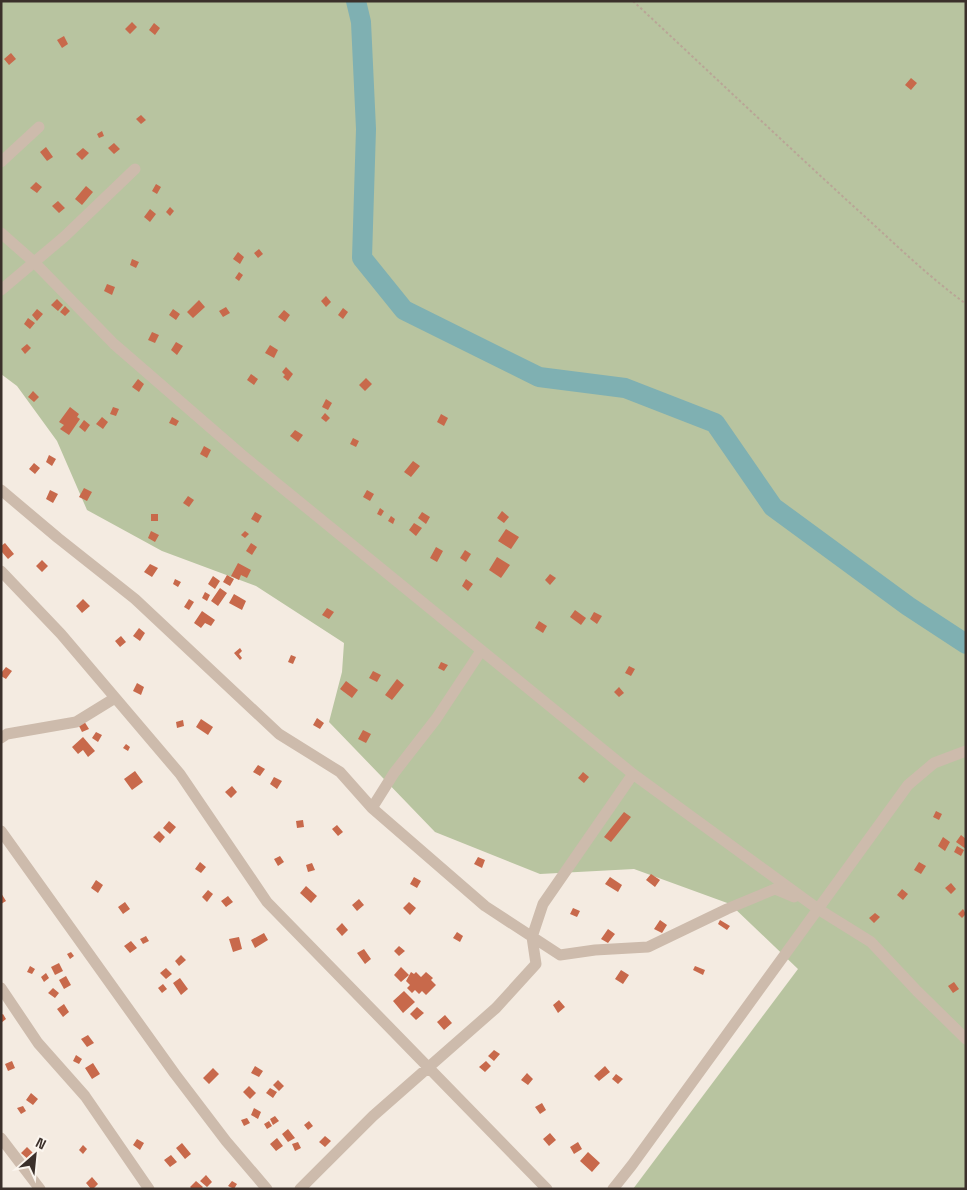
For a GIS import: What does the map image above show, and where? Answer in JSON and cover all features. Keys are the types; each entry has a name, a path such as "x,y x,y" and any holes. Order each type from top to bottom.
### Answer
{"street":[{"path":"1,162 39,128"},
{"path":"1,290 64,237 135,168"},
{"path":"1,234 34,262 114,344 242,455 633,774 818,909 871,942 966,1039"},
{"path":"1,490 135,599 279,734 340,772 372,808 485,906 560,955 595,950 648,947 727,909 776,889 818,909"},
{"path":"1,571 61,634 180,774 267,902 547,1189"},
{"path":"372,808 394,773 436,719 481,651"},
{"path":"1,738 7,734 76,722 115,698"},
{"path":"613,1189 908,785 934,763 966,751"},
{"path":"300,1189 373,1116 496,1008 536,964 532,937 543,904 633,774"},
{"path":"1,831 175,1074 226,1142 267,1189"},
{"path":"1,988 38,1044 85,1096 148,1189"},
{"path":"1,1138 40,1189"}],"path":[{"path":"634,1 706,71 945,288 966,304"}],"green space":[{"path":"1,1 966,1 966,1189 633,1189 798,969 730,904 634,869 540,874 435,832 329,722 342,672 344,643 256,586 162,551 87,510 57,441 17,386 1,374"}],"building":[{"path":"132,22 137,27 130,34 125,29"},
{"path":"154,23 160,28 155,35 149,30"},
{"path":"64,36 68,44 62,48 57,40"},
{"path":"11,53 16,59 9,65 4,59"},
{"path":"911,78 917,83 911,90 905,85"},
{"path":"141,115 146,120 141,124 136,119"},
{"path":"102,131 104,136 99,138 97,134"},
{"path":"114,143 120,149 114,154 108,148"},
{"path":"46,147 53,157 47,161 40,152"},
{"path":"83,148 89,153 82,160 76,154"},
{"path":"36,182 42,187 37,193 30,188"},
{"path":"156,184 161,187 157,194 152,191"},
{"path":"86,186 93,192 82,205 75,199"},
{"path":"58,201 65,208 59,213 52,206"},
{"path":"170,207 174,211 170,216 166,212"},
{"path":"150,209 156,214 150,222 144,217"},
{"path":"259,249 263,254 258,258 254,253"},
{"path":"238,252 244,257 240,264 233,259"},
{"path":"132,259 139,262 136,268 130,265"},
{"path":"239,272 243,275 239,281 235,278"},
{"path":"107,284 115,287 112,295 104,291"},
{"path":"326,296 331,302 326,307 321,301"},
{"path":"57,299 63,305 58,311 51,305"},
{"path":"199,300 205,307 193,318 187,312"},
{"path":"65,306 70,311 65,316 60,312"},
{"path":"226,307 230,313 223,317 219,311"},
{"path":"343,308 348,312 343,319 338,315"},
{"path":"37,309 43,314 37,321 32,315"},
{"path":"173,309 180,314 176,320 169,315"},
{"path":"284,310 290,315 285,322 278,317"},
{"path":"28,318 35,323 30,329 24,324"},
{"path":"152,332 159,335 155,343 148,340"},
{"path":"176,342 183,346 177,355 171,350"},
{"path":"27,344 31,348 25,354 21,349"},
{"path":"270,345 278,350 274,358 265,353"},
{"path":"286,367 293,374 288,381 283,377 285,375 282,372"},
{"path":"251,374 258,379 254,385 247,380"},
{"path":"366,378 372,384 365,391 359,385"},
{"path":"138,379 144,384 139,392 132,387"},
{"path":"33,391 39,397 34,402 28,397"},
{"path":"326,399 332,403 328,410 322,407"},
{"path":"70,407 79,414 77,417 80,419 69,435 60,429 64,425 59,422"},
{"path":"113,407 119,409 116,416 110,414"},
{"path":"325,413 330,418 326,422 321,418"},
{"path":"441,414 448,418 444,426 437,422"},
{"path":"102,417 108,422 103,429 96,424"},
{"path":"172,417 179,421 176,426 169,423"},
{"path":"84,420 90,425 85,432 79,427"},
{"path":"295,430 303,435 298,442 290,436"},
{"path":"353,438 359,441 356,447 350,444"},
{"path":"204,446 211,450 207,458 200,454"},
{"path":"49,455 56,459 52,466 46,462"},
{"path":"413,461 420,466 411,477 404,472"},
{"path":"34,463 40,468 35,474 29,469"},
{"path":"84,488 92,492 87,501 79,497"},
{"path":"50,490 58,494 53,503 46,499"},
{"path":"367,490 374,494 370,501 363,497"},
{"path":"188,496 194,500 189,507 183,503"},
{"path":"380,508 384,511 381,516 377,514"},
{"path":"502,511 509,517 504,523 497,518"},
{"path":"255,512 262,516 258,523 251,519"},
{"path":"422,512 430,517 426,524 418,518"},
{"path":"151,514 158,514 158,521 151,521"},
{"path":"391,516 395,519 393,524 388,521"},
{"path":"414,523 422,528 416,536 409,530"},
{"path":"506,529 519,537 511,549 498,541"},
{"path":"151,531 159,535 155,542 148,538"},
{"path":"245,531 249,534 245,538 241,535"},
{"path":"5,543 14,554 8,559 1,551 1,546"},
{"path":"251,543 257,547 252,555 246,551"},
{"path":"436,547 443,551 437,562 430,558"},
{"path":"465,550 471,554 466,562 460,558"},
{"path":"497,557 510,565 501,578 489,570"},
{"path":"42,560 48,566 42,572 36,566"},
{"path":"238,563 251,570 247,578 241,575 239,580 231,576"},
{"path":"150,564 158,568 152,577 144,572"},
{"path":"550,574 556,578 550,585 545,580"},
{"path":"227,575 234,579 230,586 223,582"},
{"path":"213,576 220,581 215,589 208,584"},
{"path":"175,579 181,582 178,587 173,584"},
{"path":"466,579 473,584 468,591 462,586"},
{"path":"220,588 227,593 218,606 211,601"},
{"path":"205,592 210,595 207,601 202,598"},
{"path":"234,594 246,601 242,610 229,603"},
{"path":"83,599 90,606 82,613 76,606"},
{"path":"189,599 194,602 189,610 184,607"},
{"path":"327,608 334,612 329,619 322,615"},
{"path":"575,610 586,618 581,625 570,617"},
{"path":"202,611 215,620 211,626 205,623 201,628 194,623"},
{"path":"594,612 602,616 597,624 590,619"},
{"path":"539,621 547,626 543,633 535,628"},
{"path":"139,628 145,633 140,641 133,636"},
{"path":"121,636 126,642 120,647 115,641"},
{"path":"240,648 242,651 239,654 242,658 240,660 234,653"},
{"path":"291,655 296,657 293,664 288,662"},
{"path":"441,662 448,665 444,671 438,668"},
{"path":"629,666 635,669 631,676 625,673"},
{"path":"6,667 12,671 6,679 1,676 1,673"},
{"path":"373,671 381,675 377,682 369,678"},
{"path":"397,679 404,685 392,700 385,695"},
{"path":"346,681 358,690 352,698 340,689"},
{"path":"137,683 144,687 141,695 133,691"},
{"path":"619,687 624,693 619,697 614,692"},
{"path":"317,718 324,723 320,729 313,725"},
{"path":"201,719 213,727 208,735 196,727"},
{"path":"183,720 184,726 177,728 176,722"},
{"path":"84,721 89,729 82,732 78,724"},
{"path":"363,730 371,734 366,743 358,739"},
{"path":"96,732 102,735 98,742 92,738"},
{"path":"83,737 95,751 88,757 83,750 78,754 72,747"},
{"path":"126,744 130,747 128,751 123,748"},
{"path":"258,765 265,769 260,776 253,772"},
{"path":"135,771 143,782 132,790 124,779"},
{"path":"583,772 589,777 584,783 578,778"},
{"path":"274,777 282,781 277,789 270,784"},
{"path":"232,786 237,792 231,798 225,792"},
{"path":"936,811 942,814 939,820 933,817"},
{"path":"624,812 631,817 611,842 604,837"},
{"path":"303,820 304,827 297,828 296,821"},
{"path":"169,821 176,827 170,834 163,828"},
{"path":"337,825 343,832 338,836 332,829"},
{"path":"159,831 165,837 160,843 153,837"},
{"path":"961,835 966,839 966,849 956,842"},
{"path":"943,837 950,842 945,851 938,846"},
{"path":"957,846 964,850 961,856 954,852"},
{"path":"280,856 284,862 278,866 274,859"},
{"path":"478,857 485,860 482,868 474,864"},
{"path":"200,862 206,867 201,873 195,869"},
{"path":"919,862 926,866 921,874 914,870"},
{"path":"312,863 315,870 308,872 306,865"},
{"path":"651,874 660,880 655,887 646,880"},
{"path":"414,877 421,881 417,888 410,884"},
{"path":"610,877 622,885 618,892 605,884"},
{"path":"96,880 103,885 98,893 91,888"},
{"path":"951,883 956,889 951,894 945,888"},
{"path":"306,886 317,896 311,903 300,893"},
{"path":"902,889 908,894 903,900 897,895"},
{"path":"208,890 213,894 207,902 202,897"},
{"path":"1,893 6,901 1,904"},
{"path":"228,896 233,902 226,907 221,901"},
{"path":"359,899 364,905 357,911 352,905"},
{"path":"125,902 130,909 123,914 118,907"},
{"path":"409,902 416,908 410,915 403,908"},
{"path":"573,908 580,911 577,917 570,914"},
{"path":"963,909 966,914 962,918 958,914"},
{"path":"875,913 880,917 874,923 869,918"},
{"path":"660,920 667,925 662,933 654,929"},
{"path":"720,920 730,926 727,930 718,924"},
{"path":"342,923 348,930 342,936 336,929"},
{"path":"608,929 615,934 608,943 601,939"},
{"path":"457,932 463,936 460,942 453,938"},
{"path":"264,933 268,940 255,948 251,940"},
{"path":"146,936 149,941 143,944 140,939"},
{"path":"239,937 242,949 233,952 229,939"},
{"path":"131,941 137,948 130,953 124,946"},
{"path":"399,946 405,951 399,956 394,951"},
{"path":"364,949 371,959 365,964 357,953"},
{"path":"71,952 74,956 70,959 67,954"},
{"path":"181,955 186,960 179,966 175,961"},
{"path":"59,963 63,971 55,975 51,967"},
{"path":"30,966 35,969 32,974 27,972"},
{"path":"695,966 705,970 703,975 693,970"},
{"path":"401,967 409,975 401,982 394,975"},
{"path":"166,968 172,974 166,979 160,973"},
{"path":"621,970 629,975 623,984 615,979"},
{"path":"411,972 414,974 416,972 421,977 426,972 433,978 431,980 436,985 426,995 422,991 419,994 415,990 412,993 407,988 410,985 406,981"},
{"path":"46,973 49,978 44,982 41,977"},
{"path":"66,976 71,985 64,989 59,980"},
{"path":"180,978 188,989 181,995 173,983"},
{"path":"954,982 959,989 953,993 948,986"},
{"path":"163,984 167,989 162,993 158,988"},
{"path":"53,988 59,993 55,998 48,993"},
{"path":"404,991 415,1002 403,1013 393,1001"},
{"path":"559,1000 565,1007 558,1013 553,1005"},
{"path":"64,1004 69,1012 63,1017 57,1009"},
{"path":"417,1007 424,1013 416,1020 410,1014"},
{"path":"3,1014 6,1019 1,1023 1,1015"},
{"path":"445,1015 452,1023 444,1030 437,1022"},
{"path":"88,1035 94,1043 87,1047 81,1039"},
{"path":"494,1050 500,1054 494,1061 488,1056"},
{"path":"76,1055 82,1059 79,1064 73,1061"},
{"path":"12,1061 15,1068 8,1071 5,1064"},
{"path":"486,1061 491,1066 485,1072 479,1067"},
{"path":"93,1063 100,1074 92,1079 85,1068"},
{"path":"255,1066 263,1071 259,1077 251,1073"},
{"path":"605,1066 610,1072 599,1081 594,1076"},
{"path":"213,1068 219,1074 209,1084 203,1078"},
{"path":"527,1073 533,1079 528,1085 521,1080"},
{"path":"616,1074 623,1079 618,1084 612,1079"},
{"path":"278,1080 284,1086 279,1091 273,1085"},
{"path":"249,1086 256,1093 250,1099 243,1092"},
{"path":"270,1088 277,1092 273,1098 266,1093"},
{"path":"31,1093 38,1099 33,1105 26,1100"},
{"path":"542,1103 546,1110 540,1114 535,1107"},
{"path":"23,1106 26,1111 21,1114 17,1108"},
{"path":"254,1108 261,1112 258,1119 251,1115"},
{"path":"275,1116 279,1121 273,1125 270,1119"},
{"path":"247,1118 250,1123 244,1126 241,1120"},
{"path":"269,1121 272,1126 267,1129 264,1124"},
{"path":"309,1121 313,1126 308,1130 304,1125"},
{"path":"288,1129 295,1138 288,1142 282,1134"},
{"path":"550,1133 556,1140 549,1146 543,1139"},
{"path":"325,1136 331,1141 325,1147 319,1142"},
{"path":"277,1138 283,1146 276,1151 270,1144"},
{"path":"137,1139 144,1143 140,1150 133,1145"},
{"path":"298,1142 301,1148 295,1151 292,1144"},
{"path":"578,1142 582,1149 574,1154 570,1147"},
{"path":"182,1143 191,1154 185,1159 176,1148"},
{"path":"83,1145 87,1149 83,1154 79,1150"},
{"path":"27,1147 35,1155 29,1160 21,1153"},
{"path":"588,1152 600,1163 592,1172 580,1161"},
{"path":"171,1155 177,1162 170,1167 164,1160"},
{"path":"206,1175 212,1182 207,1187 200,1181"},
{"path":"92,1177 98,1184 91,1189 86,1183"},
{"path":"196,1181 203,1187 201,1189 192,1189 190,1187"},
{"path":"232,1181 237,1184 234,1189 228,1186"}],"waterway":[{"path":"356,1 361,22 366,129 362,258 404,310 539,377 625,388 715,423 773,507 908,606 966,644"}]}
